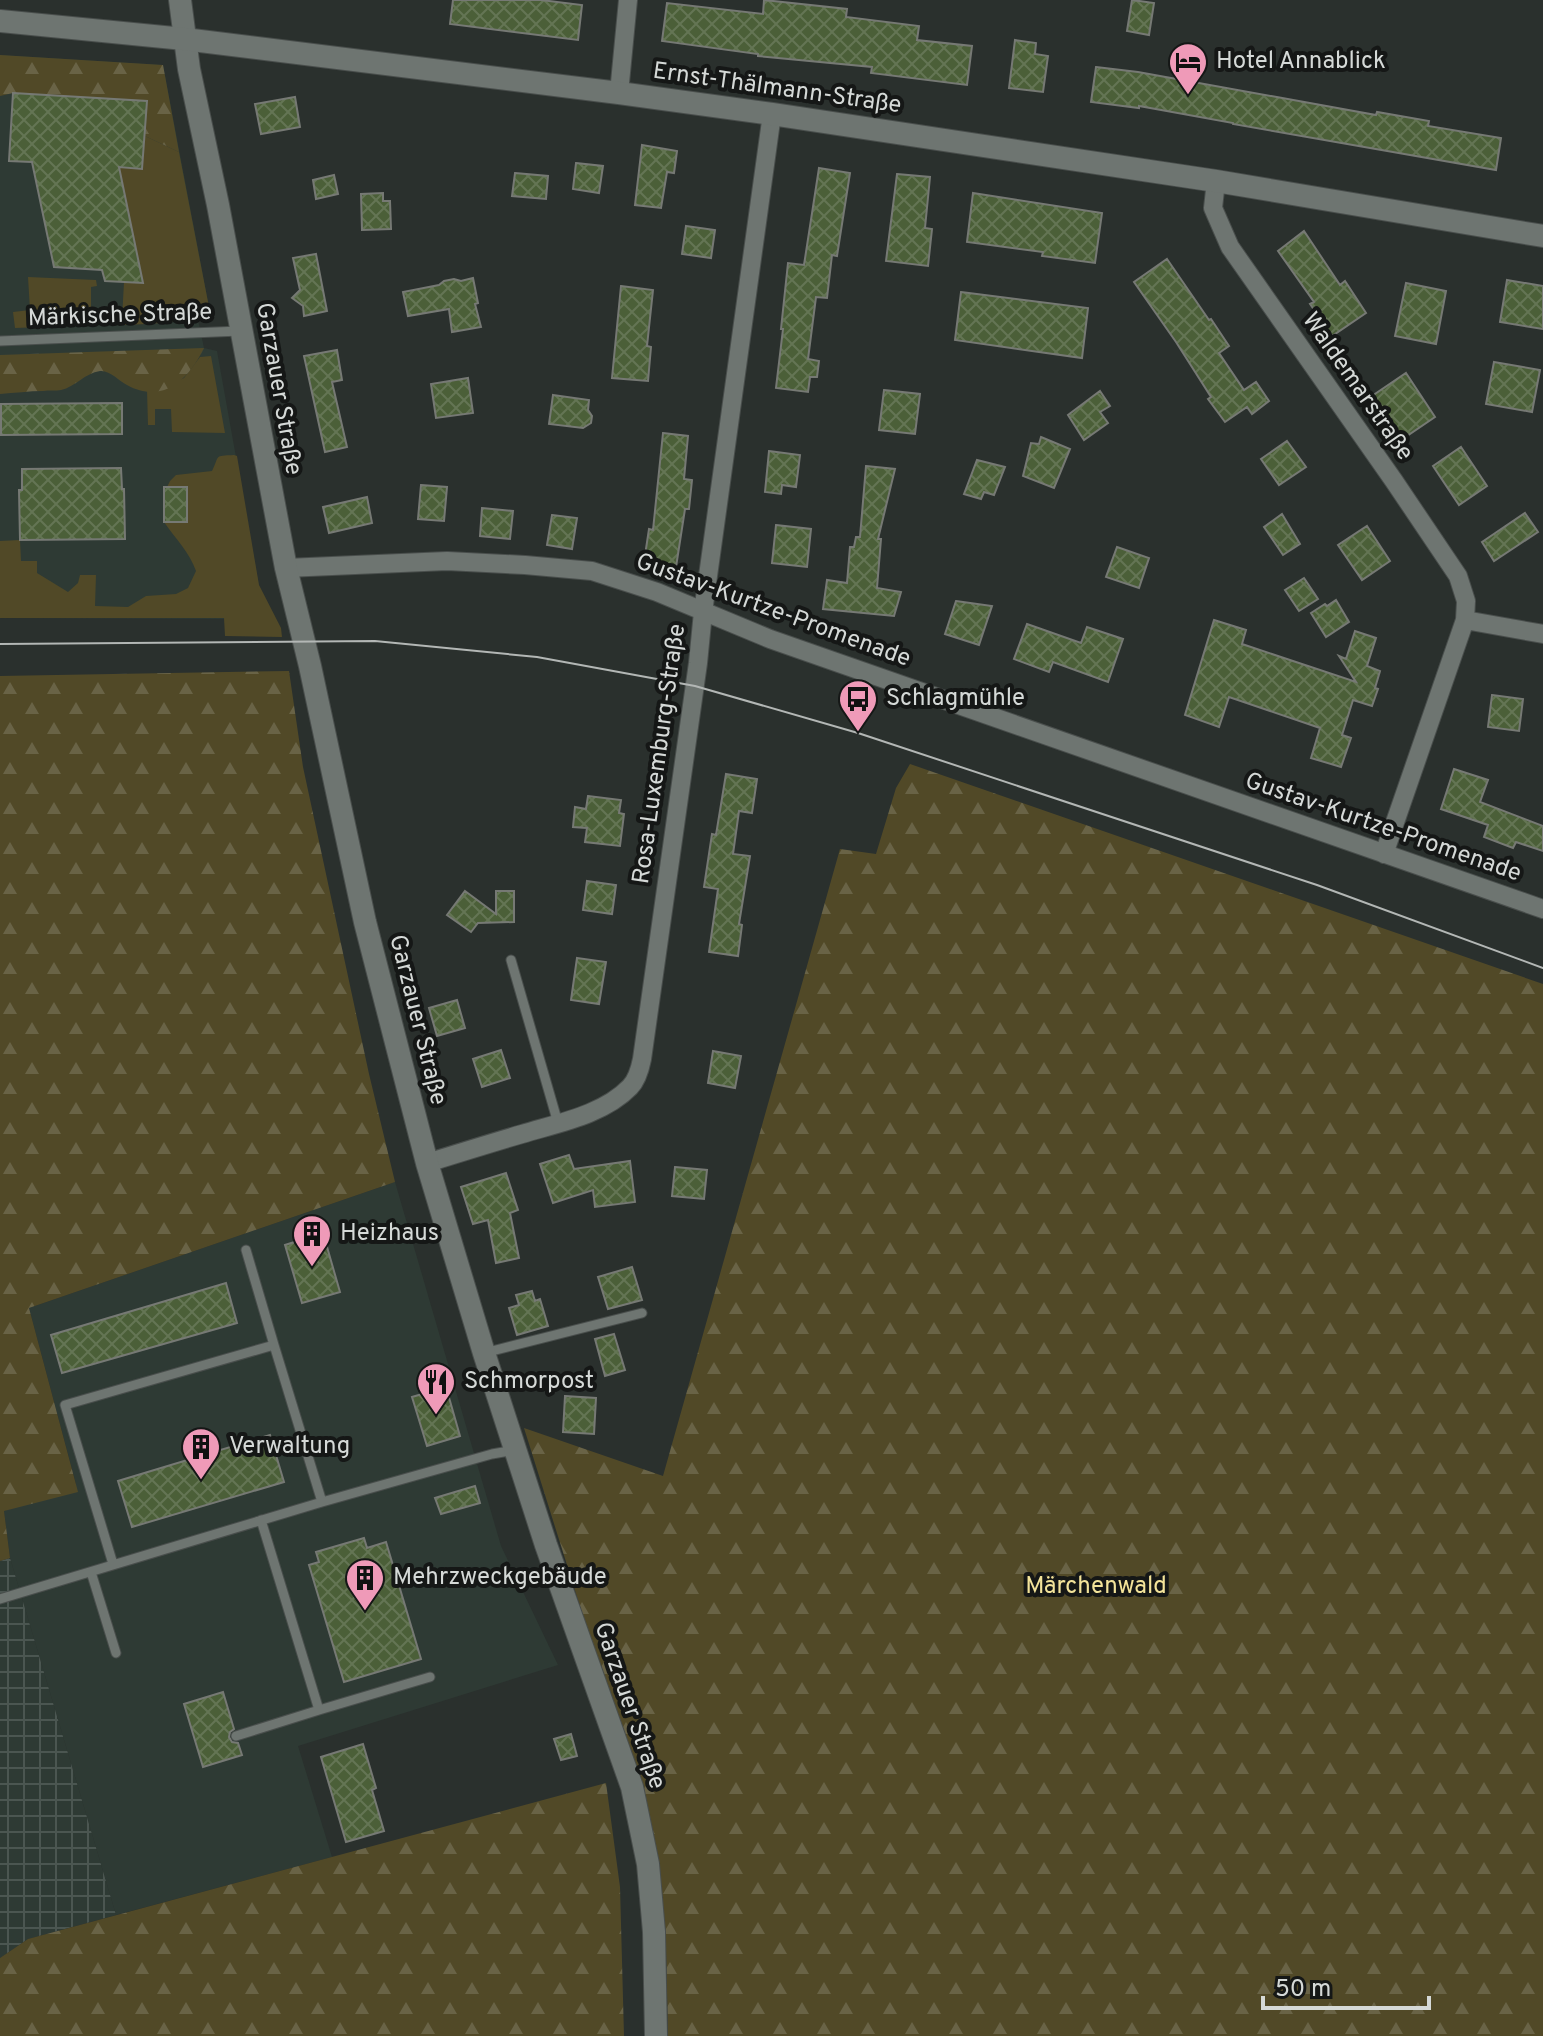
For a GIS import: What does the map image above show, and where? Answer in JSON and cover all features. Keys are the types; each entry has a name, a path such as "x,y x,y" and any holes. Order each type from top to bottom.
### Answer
{"street":[{"name":"Garzauer Straße","path":"180,0 184,39 286,568 365,922 427,1163 484,1353 632,1787 648,1864 654,1932 656,2036"},
{"path":"619,93 628,0"},
{"name":"Ernst-Thälmann-Straße","path":"0,21 184,39 772,114 1216,181 1543,236"},
{"name":"Rosa-Luxemburg-Straße","path":"427,1163 595,1110 617,1098 638,1075 689,731 772,114"},
{"name":"Waldemarstraße","path":"1216,181 1213,208 1230,247 1458,576 1466,601 1465,620 1384,854"},
{"name":"Gustav-Kurtze-Promenade","path":"286,568 447,561 592,571 657,592 785,644 1543,909"},
{"path":"1465,620 1543,634"}],"lane":[{"name":"Märkische Straße","path":"0,341 241,331"},
{"path":"511,960 558,1123"},
{"path":"246,1250 322,1502"},
{"path":"484,1353 642,1313"},
{"path":"113,1564 65,1405 274,1345"},
{"path":"0,1599 322,1502 515,1450"},
{"path":"261,1520 319,1710"},
{"path":"91,1572 116,1653"},
{"path":"236,1736 430,1677"}],"shaded area":[{"path":"0,55 163,65 209,307 197,315 204,348 217,351 265,619 0,618"},
{"path":"395,1182 501,1546 558,1665 298,1746 332,1857 116,1915 10,1558 4,1511 76,1484 29,1308"},
{"path":"10,1558 116,1915 28,1939 0,1958 0,1561"}],"green space":[{"path":"0,55 163,65 179,152 145,136 146,101 13,93 0,96"},
{"path":"145,136 179,152 209,307 179,320 125,325 122,319 124,282 143,283 119,167 142,169"},
{"path":"28,277 96,280 97,286 91,287 91,318 97,318 98,325 15,328 13,312 30,310"},
{"path":"204,348 183,379 163,390 140,390 100,371 61,390 0,394 0,355"},
{"path":"211,356 225,433 172,432 171,409 155,409 155,425 148,425 147,390 156,391 184,378 200,357"},
{"path":"237,456 259,585 281,628 282,637 225,636 224,618 0,618 0,541 20,540 21,561 37,561 37,573 68,592 78,583 80,575 96,575 95,606 128,607 146,596 176,594 188,588 196,571 164,522 187,521 187,488 167,487 176,475 212,471 218,457"},
{"path":"289,671 303,767 395,1182 29,1308 78,1492 4,1511 10,1558 0,1561 0,676"},
{"name":"Märchenwald","path":"910,764 1543,984 1543,2036 668,2036 666,1949 650,1829 524,1428 663,1476 840,849 876,854 896,788"},
{"path":"606,1783 620,1887 624,2036 0,2036 0,1958 28,1939"}],"building":[{"path":"453,0 541,0 582,5 578,40 450,24"},
{"path":"764,0 847,9 846,17 919,26 917,40 972,46 967,85 871,73 872,67 758,56 662,41 667,3 763,14"},
{"path":"1132,0 1154,3 1149,35 1127,31"},
{"path":"1015,40 1036,43 1035,54 1048,56 1043,92 1009,88"},
{"path":"1096,67 1376,115 1377,112 1429,121 1428,126 1501,138 1496,170 1139,106 1091,102"},
{"path":"13,93 147,101 142,169 119,167 143,283 105,281 102,270 54,267 32,162 9,161"},
{"path":"295,97 300,127 261,134 255,104"},
{"path":"642,145 677,151 674,173 667,172 661,208 635,205"},
{"path":"576,163 603,166 599,193 573,189"},
{"path":"819,168 850,173 837,256 832,255 827,298 816,297 808,359 819,361 817,377 810,377 808,392 776,388 788,263 804,265"},
{"path":"515,173 548,176 546,199 512,196"},
{"path":"897,174 930,177 925,228 932,229 928,266 886,261"},
{"path":"334,175 338,194 316,199 313,180"},
{"path":"383,193 383,201 390,201 391,229 362,230 361,194"},
{"path":"973,193 1102,213 1095,263 1042,256 1043,252 967,242"},
{"path":"686,226 715,230 711,258 682,254"},
{"path":"1304,231 1340,285 1345,281 1366,313 1332,336 1310,304 1314,302 1278,251"},
{"path":"316,254 327,311 304,316 303,306 292,298 300,290 293,258"},
{"path":"1167,259 1229,346 1219,353 1244,390 1256,382 1269,401 1252,414 1247,407 1225,422 1208,399 1211,397 1176,342 1134,282"},
{"path":"473,278 481,327 452,332 449,309 408,316 403,292 454,279"},
{"path":"1507,280 1543,286 1543,329 1500,322"},
{"path":"1406,283 1446,291 1436,344 1395,336"},
{"path":"621,286 653,290 647,346 651,347 648,381 612,378"},
{"path":"961,292 1088,308 1082,358 955,340"},
{"path":"337,350 342,380 332,382 347,447 325,452 304,356"},
{"path":"1494,362 1540,370 1532,412 1486,404"},
{"path":"1406,373 1435,417 1398,442 1369,398"},
{"path":"468,378 473,413 436,418 431,384"},
{"path":"884,390 920,394 915,434 879,430"},
{"path":"1100,391 1110,406 1100,412 1108,423 1084,440 1068,415"},
{"path":"553,395 589,400 591,423 583,428 549,424"},
{"path":"122,403 122,434 1,435 1,404"},
{"path":"663,433 688,436 684,479 692,480 676,567 644,562 649,529 653,530"},
{"path":"1041,437 1070,449 1054,488 1023,476 1031,443 1039,444"},
{"path":"1287,441 1306,467 1279,485 1261,459"},
{"path":"1461,447 1487,486 1459,505 1433,466"},
{"path":"769,451 800,455 796,487 782,485 781,494 765,492"},
{"path":"977,460 1005,467 994,495 984,492 981,499 964,494"},
{"path":"866,466 895,469 878,539 881,539 877,588 901,592 894,616 823,609 827,580 847,583 850,547 854,547 856,537 860,537"},
{"path":"121,468 125,539 20,540 19,490 22,490 22,469"},
{"path":"421,485 447,487 444,521 418,519"},
{"path":"164,487 187,487 187,522 164,522"},
{"path":"367,497 372,523 329,533 323,507"},
{"path":"482,508 513,511 510,539 480,536"},
{"path":"1525,513 1538,532 1494,561 1482,542"},
{"path":"1282,514 1300,544 1283,555 1264,527"},
{"path":"552,515 577,518 572,549 547,545"},
{"path":"776,525 811,529 807,567 772,563"},
{"path":"1367,526 1390,561 1362,580 1338,545"},
{"path":"1117,547 1149,558 1139,588 1106,577"},
{"path":"1304,578 1318,599 1299,611 1285,590"},
{"path":"1336,600 1349,622 1326,637 1311,613"},
{"path":"956,601 992,606 979,645 945,634"},
{"path":"1214,620 1246,630 1242,644 1356,682 1339,656 1346,659 1355,631 1376,638 1367,666 1380,671 1375,688 1378,689 1372,706 1353,700 1342,735 1351,738 1341,767 1311,758 1320,728 1229,697 1219,727 1185,715"},
{"path":"1027,624 1081,643 1087,627 1123,639 1108,682 1053,662 1049,672 1014,659"},
{"path":"1492,695 1523,699 1519,731 1488,727"},
{"path":"1454,769 1488,780 1480,802 1543,826 1543,851 1516,842 1513,848 1484,837 1488,825 1441,809"},
{"path":"726,774 757,779 752,813 739,811 733,854 750,856 739,924 742,925 738,956 709,952 718,889 704,887"},
{"path":"588,796 621,800 619,813 624,814 620,846 585,842 587,828 573,827 575,807 586,809"},
{"path":"587,881 616,885 612,914 583,910"},
{"path":"465,891 496,914 496,891 514,891 514,922 478,923 471,932 447,915"},
{"path":"577,958 606,962 599,1004 571,1000"},
{"path":"457,1000 465,1028 437,1036 429,1008"},
{"path":"501,1050 510,1078 482,1087 473,1059"},
{"path":"713,1051 741,1056 735,1088 708,1083"},
{"path":"569,1155 574,1169 630,1161 635,1202 595,1207 593,1190 553,1203 540,1164"},
{"path":"675,1167 707,1170 704,1199 672,1196"},
{"path":"506,1173 518,1210 510,1213 519,1258 496,1263 488,1220 473,1224 461,1187"},
{"name":"Heizhaus","path":"323,1233 340,1292 302,1303 285,1245"},
{"path":"632,1267 642,1300 608,1309 598,1277"},
{"path":"226,1283 237,1323 62,1373 51,1335"},
{"path":"532,1291 535,1301 540,1299 548,1326 517,1335 509,1308 519,1305 516,1295"},
{"path":"614,1334 625,1370 605,1376 595,1339"},
{"name":"Schmorpost","path":"446,1387 460,1436 427,1446 412,1397"},
{"path":"565,1396 596,1398 594,1434 563,1432"},
{"name":"Verwaltung","path":"270,1435 284,1482 132,1527 118,1481"},
{"path":"475,1486 480,1503 441,1514 435,1498"},
{"name":"Mehrzweckgebäude","path":"364,1538 367,1548 386,1542 421,1659 344,1682 309,1565 319,1562 316,1552"},
{"path":"223,1692 234,1729 229,1737 232,1742 238,1743 242,1755 203,1767 184,1704"},
{"path":"571,1734 577,1756 561,1760 554,1739"},
{"path":"363,1744 384,1831 346,1842 321,1757"}],"tram line":[{"path":"0,644 375,641 537,657 695,686 858,733 1317,885 1543,968"}],"place":[{"name":"Hotel Annablick","path":"1188,96"},
{"name":"Schlagmühle","path":"858,733"},
{"name":"Heizhaus","path":"312,1268"},
{"name":"Schmorpost","path":"436,1416"},
{"name":"Verwaltung","path":"201,1481"},
{"name":"Mehrzweckgebäude","path":"365,1612"}]}
